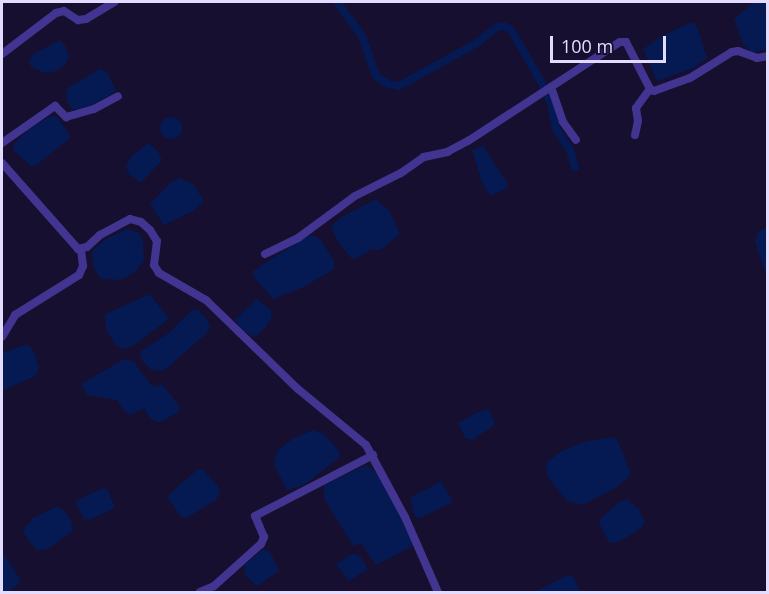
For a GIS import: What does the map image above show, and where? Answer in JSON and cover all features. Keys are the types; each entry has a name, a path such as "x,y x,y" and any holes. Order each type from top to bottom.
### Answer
{"street":[{"path":"2,54 59,11 78,20 86,19 114,2"},
{"path":"265,254 298,238 355,196 401,173 424,157 447,152 514,114 539,94 620,42 626,42 650,89 654,91 690,78 732,52 738,51 757,58 768,56"},
{"path":"550,88 563,122 576,140"},
{"path":"635,135 638,121 636,108 650,89"},
{"path":"2,143 55,106 66,117 73,116 94,109 118,96"},
{"path":"2,163 71,243 81,250 83,266 79,275 15,315 2,337"},
{"path":"81,250 119,223 130,219 141,222 150,230 157,241 154,265 159,273 206,300 233,329 266,355 298,389 352,432 373,455 421,549 438,592"},
{"path":"200,592 213,586 261,544 264,537 263,530 255,516 373,455"}],"shaded area":[{"path":"754,2 767,2 767,49 753,53 743,44 734,19"},
{"path":"689,23 694,23 697,27 707,58 694,68 657,81 643,49 660,37"},
{"path":"60,40 66,47 69,58 65,65 56,71 45,73 31,67 29,61 33,54"},
{"path":"100,69 107,72 116,91 93,105 73,110 67,102 66,89"},
{"path":"52,115 58,118 71,137 37,165 31,166 14,151 13,145 29,129"},
{"path":"171,117 179,120 182,128 179,136 171,139 163,136 160,128 163,120"},
{"path":"149,143 159,153 162,160 141,183 129,174 126,166 132,155"},
{"path":"483,146 508,184 508,187 494,195 490,195 483,185 472,150"},
{"path":"180,178 194,185 204,201 193,211 164,225 150,204 171,182"},
{"path":"376,199 390,212 400,234 380,250 372,249 355,259 351,258 337,240 331,226 341,217"},
{"path":"768,227 767,276 755,242 758,232"},
{"path":"126,229 138,232 143,239 144,261 135,272 121,280 101,279 94,269 92,251 106,239"},
{"path":"307,236 316,236 322,242 334,261 334,269 304,287 273,299 254,277 253,271"},
{"path":"150,294 169,319 127,349 117,347 106,330 105,314"},
{"path":"257,299 270,309 272,317 255,337 244,332 235,320"},
{"path":"192,310 198,310 208,321 210,328 207,333 168,367 161,371 151,370 140,357 141,351 169,333"},
{"path":"27,344 33,350 39,367 38,372 33,377 2,391 2,353"},
{"path":"124,359 133,361 151,385 156,387 162,384 181,408 177,413 159,423 150,418 144,408 130,415 124,411 117,400 87,395 81,384"},
{"path":"489,409 495,425 472,440 465,438 458,423"},
{"path":"314,430 325,435 339,451 339,458 304,485 287,490 275,467 275,456 279,449 294,438"},
{"path":"615,437 631,475 617,487 583,505 567,501 548,477 546,469 548,461 562,451 587,441"},
{"path":"366,465 377,473 415,545 376,565 361,543 353,546 324,498 324,485"},
{"path":"198,469 203,470 218,486 220,493 216,500 187,518 181,517 167,496"},
{"path":"441,481 452,500 451,503 420,518 415,517 410,498"},
{"path":"103,488 108,490 115,508 89,520 84,519 75,501"},
{"path":"627,499 638,508 645,522 642,527 626,538 615,543 609,542 599,523 600,519 618,503"},
{"path":"56,507 62,508 71,520 73,531 48,549 36,550 23,532 25,527 33,518"},
{"path":"263,549 271,553 279,571 259,585 255,585 245,574 244,565"},
{"path":"2,550 21,581 10,592 2,592"},
{"path":"354,553 361,557 368,569 349,581 336,564"},
{"path":"568,575 573,577 581,592 534,592"}],"waterway":[{"path":"337,2 362,36 376,76 388,84 399,86 477,43 497,27 504,26 511,30 542,83 551,103 556,128 570,150 575,167"}]}
